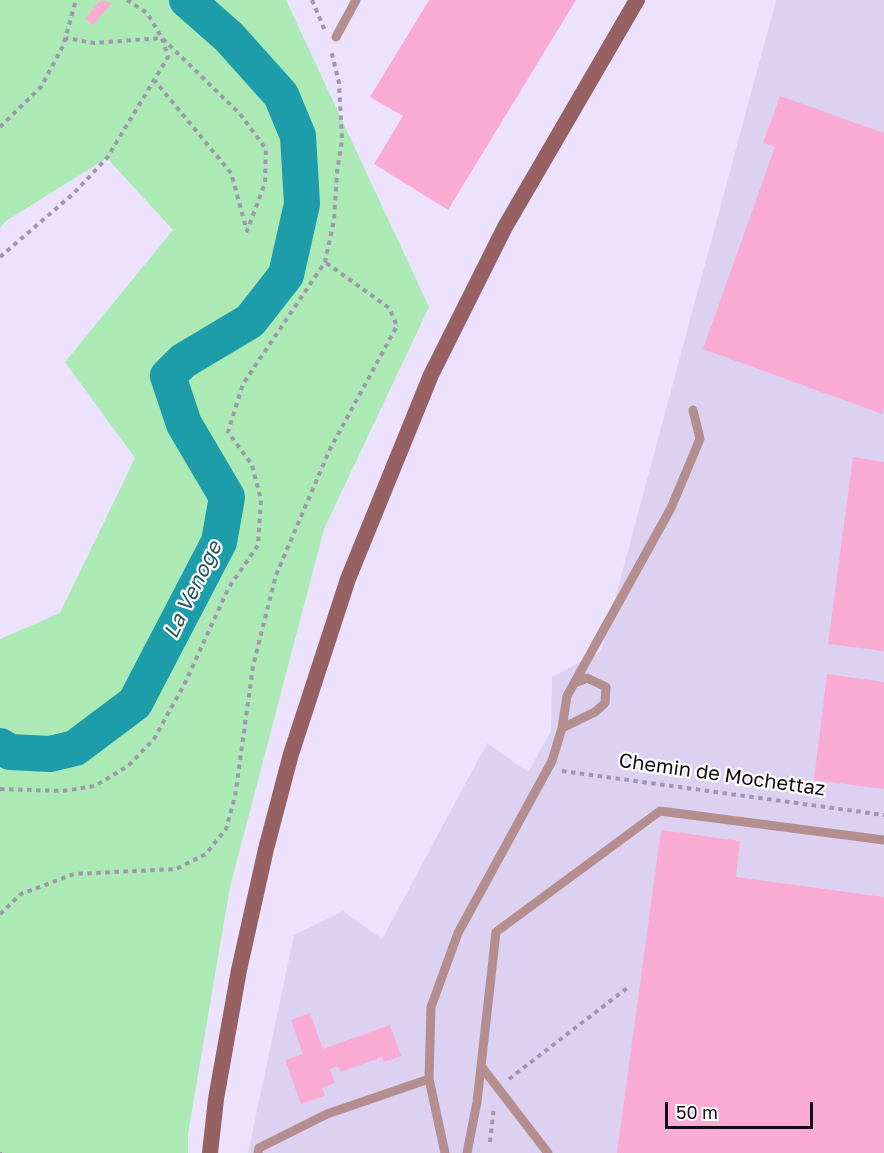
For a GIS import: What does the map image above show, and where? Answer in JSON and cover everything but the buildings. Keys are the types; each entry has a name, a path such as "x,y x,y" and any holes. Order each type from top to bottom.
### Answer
{"main road":[{"path":"210,1153 216,1099 239,970 266,849 291,754 348,579 431,375 505,227 637,0"}],"lane":[{"path":"331,39 356,0"},
{"path":"445,1153 429,1079 432,1007 458,933 554,765 567,696 671,508 700,439 693,410"},
{"path":"562,728 595,712 605,703 606,687 587,678 575,683"},
{"path":"467,1153 481,1066 496,932 660,811 884,840"},
{"path":"481,1066 542,1151"},
{"path":"258,1153 258,1148 327,1114 429,1079"}],"path":[{"path":"0,126 41,87 66,38 76,0"},
{"path":"0,257 73,194 107,158 168,57 162,38 147,13 126,0"},
{"path":"0,789 63,791 95,786 128,766 154,739 185,683 228,589 258,545 261,500 252,465 228,432 243,384 325,262 334,220 342,140 339,82 331,39 312,0"},
{"path":"66,38 94,42 162,38 240,114 266,149 265,183 247,231 231,173 155,81"},
{"path":"0,914 21,894 74,873 176,869 206,854 226,829 235,797 253,666 276,575 330,449 397,327 389,308 325,262"},
{"name":"Chemin de Mochettaz","path":"554,765 884,815"},
{"path":"506,1081 627,988"},
{"path":"489,1142 495,1102"}],"shaded area":[{"path":"776,0 884,0 884,1153 248,1153 294,935 343,911 382,939 487,743 528,772 551,731 552,677 601,651"}],"green space":[{"path":"0,0 286,0 429,307 324,529 230,887 188,1133 188,1153 0,1153 0,639 60,613 135,458 65,362 173,230 107,158 6,221 0,228"}],"waterway":[{"name":"La Venoge","path":"0,746 10,752 50,754 75,748 135,703 219,542 227,497 184,424 168,376 183,361 250,321 286,275 302,204 298,136 281,95 229,37 187,0"}]}
